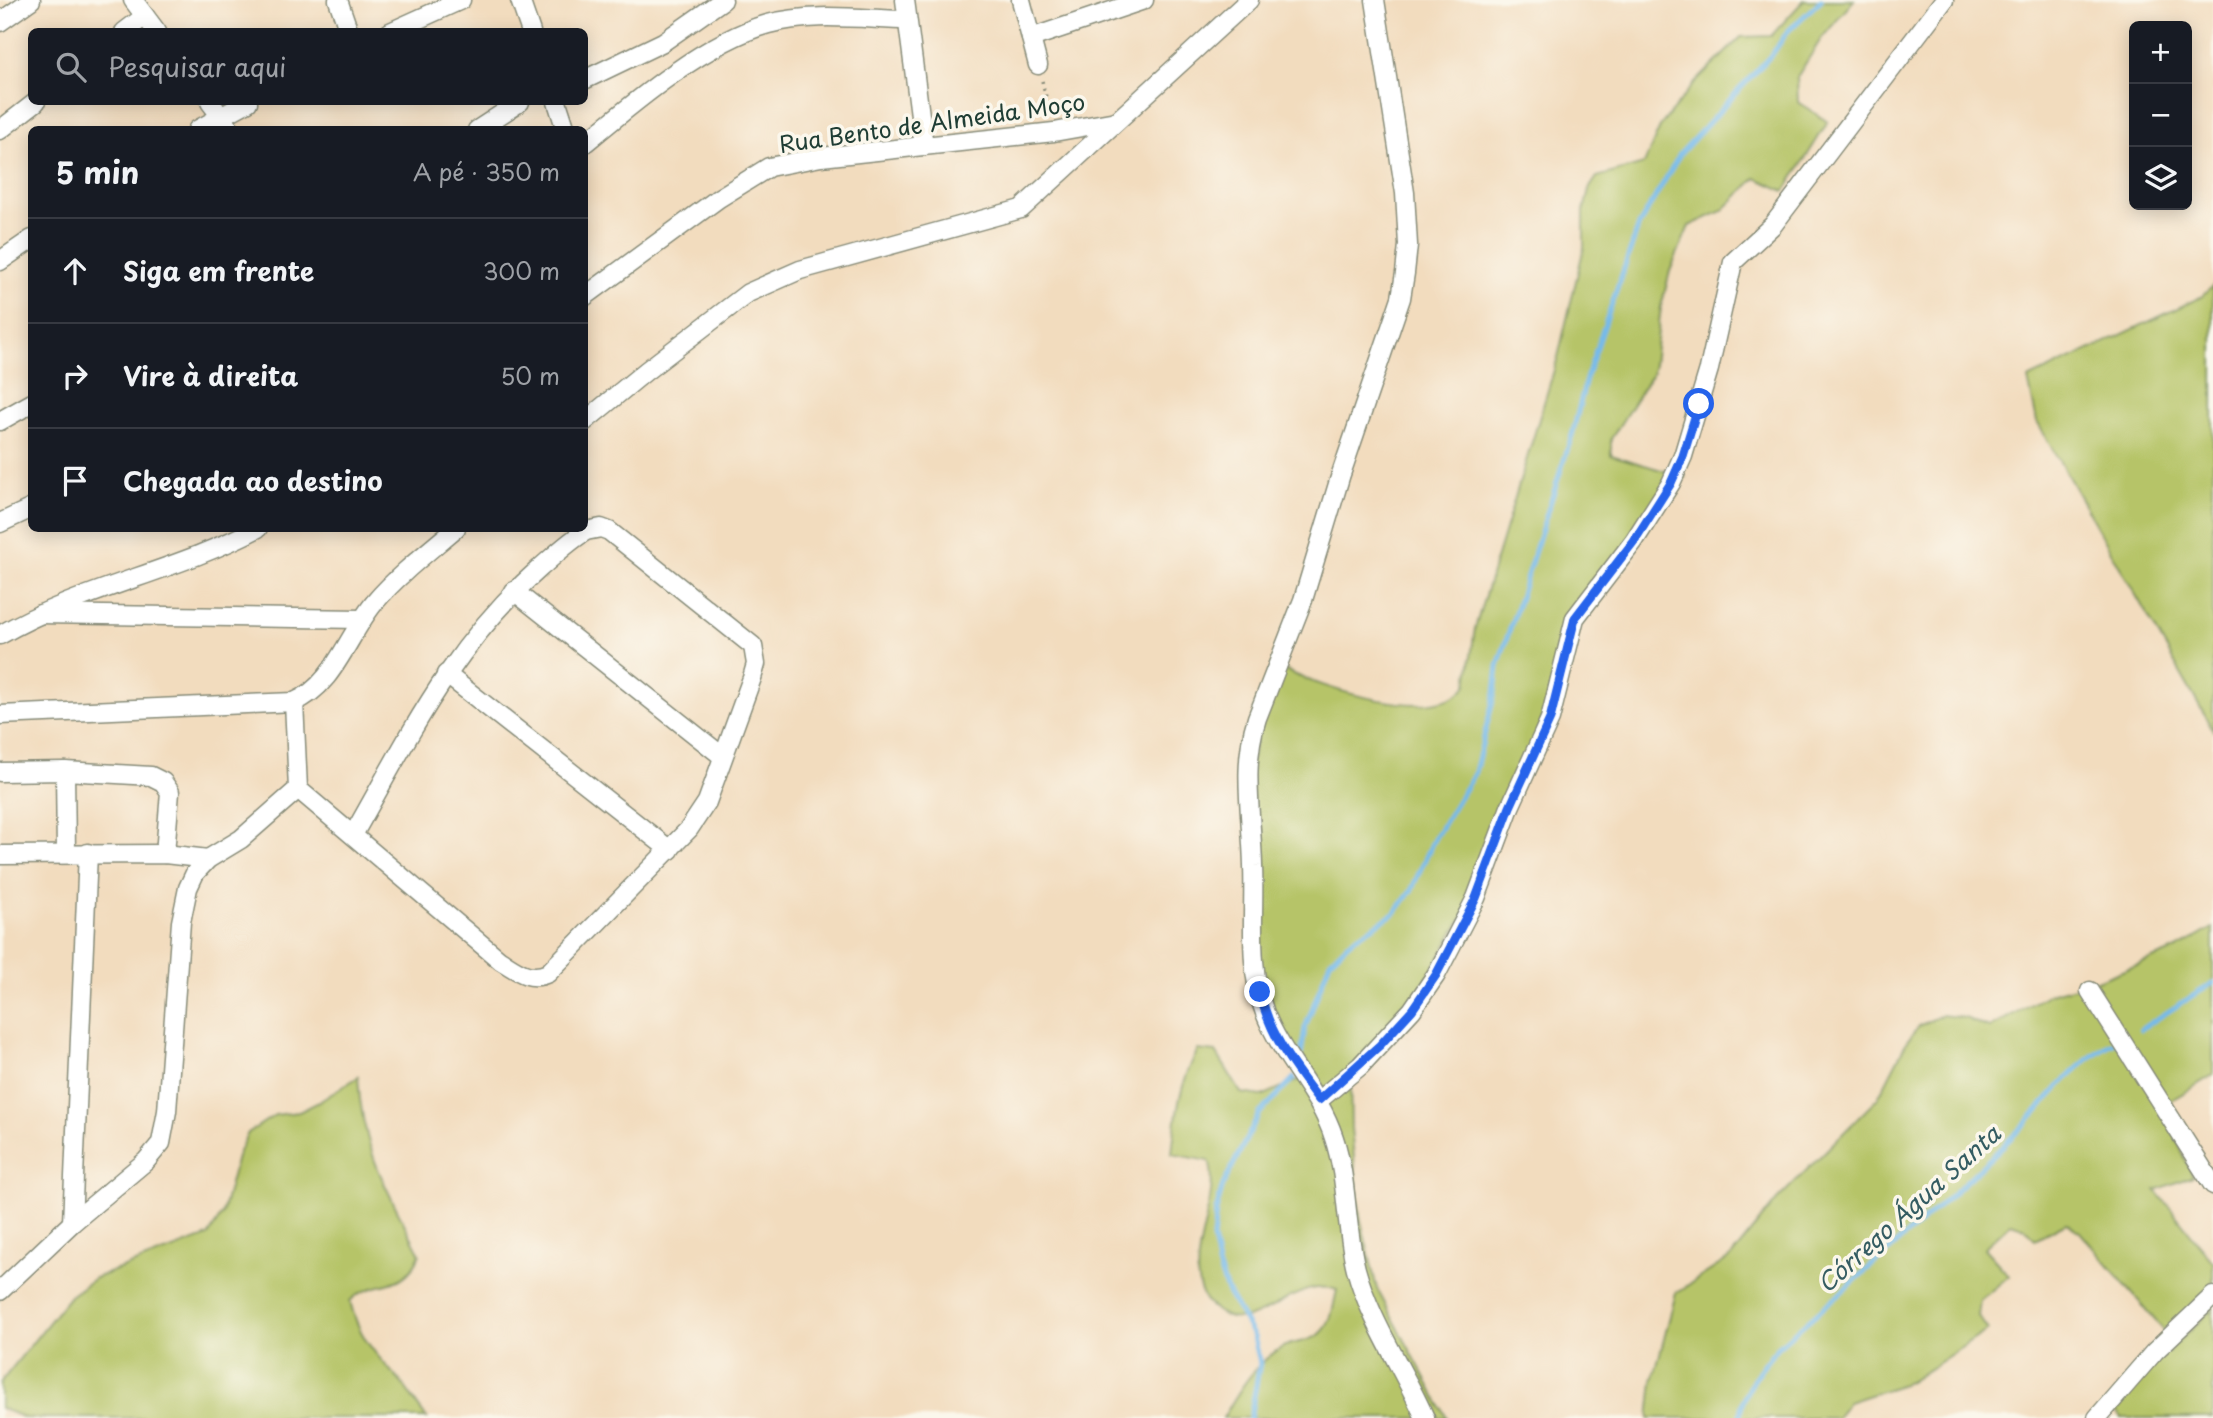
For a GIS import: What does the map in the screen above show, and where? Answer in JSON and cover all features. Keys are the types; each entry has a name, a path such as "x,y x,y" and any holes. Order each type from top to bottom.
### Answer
{"street":[{"path":"0,23 31,0"},
{"path":"132,0 154,28"},
{"path":"338,0 348,28"},
{"path":"399,28 461,0"},
{"path":"520,0 530,28"},
{"path":"588,78 663,42 723,0"},
{"path":"905,0 924,146"},
{"path":"1021,0 1038,65"},
{"path":"1031,38 1144,0"},
{"path":"588,419 748,293 800,270 1021,209 1249,0"},
{"path":"1375,0 1405,192 1408,245 1403,285 1303,600 1254,726 1248,769 1255,975 1264,1011 1282,1052 1319,1100 1339,1154 1357,1271 1372,1310 1425,1418"},
{"path":"1319,1100 1360,1066 1412,1010 1436,975 1476,898 1510,807 1550,719 1575,618 1634,541 1671,483 1683,456 1709,369 1733,262 1773,225 1944,0"},
{"path":"129,28 145,16"},
{"path":"588,141 694,61 767,24 841,18 907,20"},
{"path":"0,130 32,105"},
{"path":"204,126 242,105"},
{"path":"483,126 515,105"},
{"path":"558,105 565,126"},
{"name":"Rua Bento de Almeida Moço","path":"588,294 719,198 769,167 821,157 1054,132 1116,121"},
{"path":"3,253 28,241"},
{"path":"0,421 28,406"},
{"path":"0,523 28,510"},
{"path":"294,702 298,789 499,960 531,978 548,973 690,829 707,802 755,664 752,646 601,528 588,531"},
{"path":"0,635 40,614 196,556 249,532"},
{"path":"0,715 294,702 316,691 361,619 384,592 452,532"},
{"path":"353,835 446,674 470,641 514,591 584,532"},
{"path":"514,591 722,756"},
{"path":"40,614 361,619"},
{"path":"446,674 670,850"},
{"path":"65,771 66,853"},
{"path":"0,772 65,771 152,776 163,782 170,792 165,854"},
{"path":"4,1283 146,1161 161,1143 167,1111 184,905 195,873 208,859 241,839 298,789"},
{"path":"72,1223 88,853"},
{"path":"0,855 165,854 208,859"},
{"path":"2090,991 2213,1185"},
{"path":"2098,1418 2155,1350 2213,1296"}],"path":[{"path":"1038,65 1054,132"}],"green space":[{"path":"1804,0 1854,0 1821,39 1797,77 1798,102 1828,122 1785,191 1756,178 1722,211 1689,226 1670,271 1661,307 1653,372 1611,439 1611,455 1685,477 1570,630 1539,730 1470,905 1405,1016 1350,1073 1351,1128 1360,1217 1377,1289 1447,1418 1223,1418 1241,1388 1273,1353 1315,1337 1323,1331 1331,1317 1337,1290 1322,1287 1308,1290 1251,1317 1238,1319 1225,1316 1207,1303 1199,1286 1197,1266 1210,1201 1212,1180 1209,1161 1172,1154 1182,1088 1198,1050 1216,1052 1241,1093 1262,1096 1301,1079 1259,996 1262,853 1253,808 1250,765 1264,705 1283,669 1350,693 1406,703 1431,703 1452,697 1467,685 1475,628 1558,357 1584,247 1584,211 1589,189 1597,177 1644,164 1661,125 1693,85 1741,37 1771,36"},
{"path":"2213,286 2213,730 2037,422 2028,379 2201,297"},
{"path":"2213,928 2213,1075 2162,1106 2193,1176 2156,1190 2213,1262 2213,1284 2165,1332 2080,1232 2066,1223 2035,1239 2023,1227 2011,1223 1984,1248 2009,1276 1980,1300 1978,1316 1988,1330 1909,1382 1848,1402 1836,1418 1649,1418 1653,1381 1676,1293 1731,1257 1777,1200 1878,1098 1905,1045 1918,1026 1942,1015 1965,1018 1989,1028 2049,994 2094,982 2175,950"},
{"path":"358,1077 365,1127 378,1169 420,1254 405,1276 369,1289 350,1301 365,1338 427,1418 25,1418 0,1408 0,1383 70,1296 95,1278 208,1236 222,1214 238,1153 248,1133 275,1115 299,1112 319,1102"},
{"path":"2213,1308 2213,1418 2121,1418 2116,1412 2146,1373"}],"waterway":[{"path":"1301,1055 1305,1028 1330,961 1349,942 1395,913 1411,891 1433,841 1475,772 1495,693 1498,666 1573,432 1586,379 1639,225 1680,154 1773,53 1788,31 1821,0"},
{"name":"Córrego Água Santa","path":"2141,1029 2213,983"},
{"name":"Córrego Água Santa","path":"1740,1418 1748,1388 1781,1344 1961,1185 2019,1130 2076,1069 2117,1041"},
{"path":"1250,1418 1260,1363 1254,1337 1227,1291 1218,1265 1213,1238 1216,1211 1223,1185 1259,1114 1294,1078"}],"route":[{"path":"1260,992 1264,1011 1282,1052 1319,1100 1360,1066 1412,1010 1436,975 1476,898 1510,807 1550,719 1575,618 1634,541 1671,483 1683,456 1699,404"}]}
